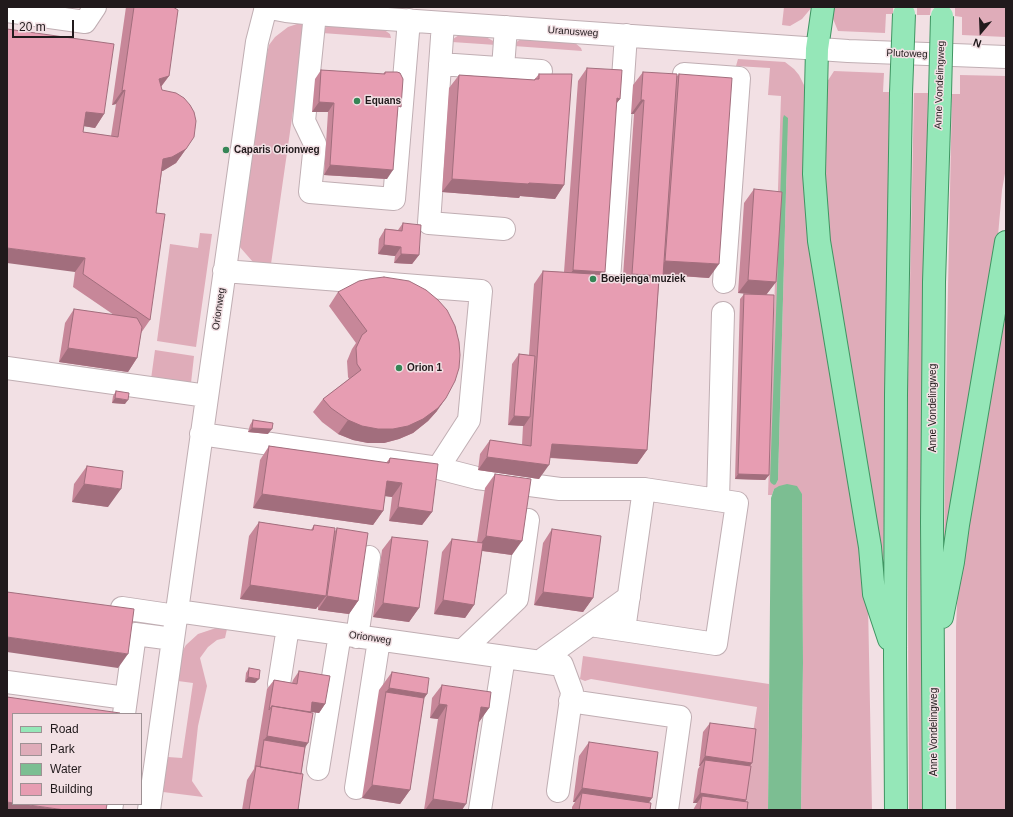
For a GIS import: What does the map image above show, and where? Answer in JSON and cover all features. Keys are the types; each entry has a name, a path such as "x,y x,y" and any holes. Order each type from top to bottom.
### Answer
{"main road":[{"path":"822,7 817,49 814,174 819,241 870,547 874,594 895,656"},
{"path":"896,810 896,394 901,93 904,11"},
{"name":"Anne Vondelingweg","path":"934,810 932,522 934,282 943,12"},
{"path":"934,659 953,562 1006,242"}],"street":[{"path":"7,11 85,22 95,7"},
{"name":"Uranusweg","path":"266,7 315,14 881,53"},
{"name":"Orionweg","path":"149,810 257,42 266,7"},
{"path":"315,14 304,120 314,144 310,192 394,199 409,20"},
{"path":"443,23 429,223 504,229"},
{"path":"503,68 506,27"},
{"path":"609,280 626,35"},
{"path":"687,40 684,82 739,78 724,282"},
{"name":"Plutoweg","path":"881,53 1006,57"},
{"path":"440,64 541,71"},
{"path":"224,271 481,291 470,420 438,468"},
{"path":"718,500 723,313"},
{"path":"7,368 207,396"},
{"path":"202,434 438,468 477,478 560,489 644,489 737,503 716,644 590,625"},
{"path":"624,630 644,489"},
{"path":"462,651 517,599 528,520"},
{"path":"318,769 349,635 369,557"},
{"path":"539,662 628,597"},
{"path":"122,608 177,614"},
{"name":"Orionweg","path":"177,614 349,635 562,665 572,692 570,701"},
{"path":"279,684 288,627"},
{"path":"7,682 125,706 135,634 173,639"},
{"path":"356,788 379,640"},
{"path":"480,810 504,657"},
{"path":"558,791 570,701 680,717 667,810"}],"green space":[{"path":"784,7 812,7 802,19 790,26 782,25"},
{"path":"830,7 893,7 893,14 886,14 885,33 838,31 831,14"},
{"path":"917,7 931,7 930,15 917,15"},
{"path":"955,7 1006,7 1006,37 962,35 962,17 955,16"},
{"path":"303,24 297,111 293,111 271,264 253,262 239,246 265,62 269,45 275,37 288,27"},
{"path":"328,26 383,29 390,34 391,38 322,33"},
{"path":"459,35 486,37 495,42 496,45 452,42 453,39"},
{"path":"521,39 574,42 581,48 582,51 514,46 515,43"},
{"path":"738,59 785,62 799,75 806,89 868,603 872,810 801,810 803,663 802,494 774,489 772,495 768,495 781,96 768,95 770,68 736,66","holes":["788,118 778,480 776,484"]},
{"path":"834,71 884,73 883,92 890,92 883,583 822,198 827,82"},
{"path":"960,75 1006,76 1006,168 1002,190 997,247 944,558 952,94 960,94"},
{"path":"914,93 928,93 921,430 923,810 909,810 907,427"},
{"path":"200,233 212,234 196,347 157,341 170,244 198,248"},
{"path":"1006,292 1006,810 956,810 956,627 958,583"},
{"path":"155,350 194,356 191,383 151,379"},
{"path":"216,628 227,629 225,638 217,640 208,647 200,658 207,686 198,726 192,781 203,797 163,792 168,757 182,758 193,683 178,681 182,652 186,645 198,634"},
{"path":"583,656 769,684 768,810 741,810 757,707 591,679 585,681 580,679"}],"water":[{"path":"784,115 788,118 778,480 774,485 770,481"},
{"path":"787,484 797,486 802,494 803,663 801,810 768,810 771,498 774,489"}],"building":[{"path":"134,7 173,7 178,10 169,76 159,79 162,90 176,93 184,98 194,112 196,121 194,137 186,149 172,157 163,159 156,213 165,214 150,320 83,274 85,258 7,248 7,29 114,44 104,114 86,112 83,132 118,137 125,90 122,91"},
{"path":"587,68 622,70 620,99 617,98 605,272 573,270"},
{"path":"321,70 385,74 385,72 400,73 403,79 401,107 398,106 393,170 330,165 334,103 319,102"},
{"path":"643,72 677,74 663,276 632,274 644,100 641,100"},
{"path":"539,74 572,74 564,185 452,179 459,75 535,80 539,79"},
{"path":"679,74 732,78 719,264 665,261"},
{"path":"754,189 782,192 776,282 748,280"},
{"path":"403,223 421,225 419,255 401,254 401,247 384,245 385,229 402,231"},
{"path":"543,271 659,278 647,450 552,444 549,465 487,457 490,440 531,446"},
{"name":"Orion 1","path":"384,277 409,281 426,290 438,300 447,310 455,326 459,342 460,355 459,368 455,381 446,398 438,408 423,419 408,426 393,429 378,429 362,426 348,420 331,408 323,399 361,370 357,364 356,348 362,335 367,331 338,292 359,281"},
{"path":"744,294 774,295 769,475 738,474"},
{"path":"74,309 137,318 142,327 137,358 68,348"},
{"path":"519,354 535,356 530,417 514,416"},
{"path":"116,391 129,393 128,400 115,398"},
{"path":"253,420 273,423 272,429 252,428"},
{"path":"269,446 389,463 390,458 438,464 432,512 398,507 402,483 387,481 383,511 262,494"},
{"path":"87,466 123,471 121,489 84,484"},
{"path":"495,474 531,479 522,541 486,536"},
{"path":"259,522 311,530 313,530 314,525 335,528 326,596 250,585"},
{"path":"337,528 368,533 358,601 327,596"},
{"path":"552,529 601,536 593,598 543,592"},
{"path":"392,537 428,541 419,608 383,603"},
{"path":"452,539 483,543 474,605 443,600"},
{"path":"7,592 134,609 128,654 7,637"},
{"path":"249,668 260,670 259,679 248,677"},
{"path":"299,671 330,676 325,704 312,702 311,712 272,706 269,710 274,680 297,684"},
{"path":"392,672 429,678 427,694 389,688"},
{"path":"442,685 491,692 489,708 481,707 466,804 433,799 447,705 439,704"},
{"path":"386,692 424,698 410,790 372,785"},
{"path":"7,697 120,713 12,713 12,803 7,802"},
{"path":"272,706 313,713 308,743 267,736"},
{"path":"710,723 756,729 752,763 705,756"},
{"path":"264,740 305,747 301,774 260,767"},
{"path":"589,742 658,752 652,798 582,788"},
{"path":"705,760 751,766 746,800 700,793"},
{"path":"256,766 303,774 298,810 249,810"},
{"path":"582,793 651,803 650,810 579,810"},
{"path":"702,796 748,802 747,810 700,810"},
{"path":"29,805 107,805 106,810 65,810"}],"place":[{"name":"Equans","path":"357,101"},
{"name":"Caparis Orionweg","path":"226,150"},
{"name":"Boeijenga muziek","path":"593,279"},
{"name":"Orion 1","path":"399,368"}]}
